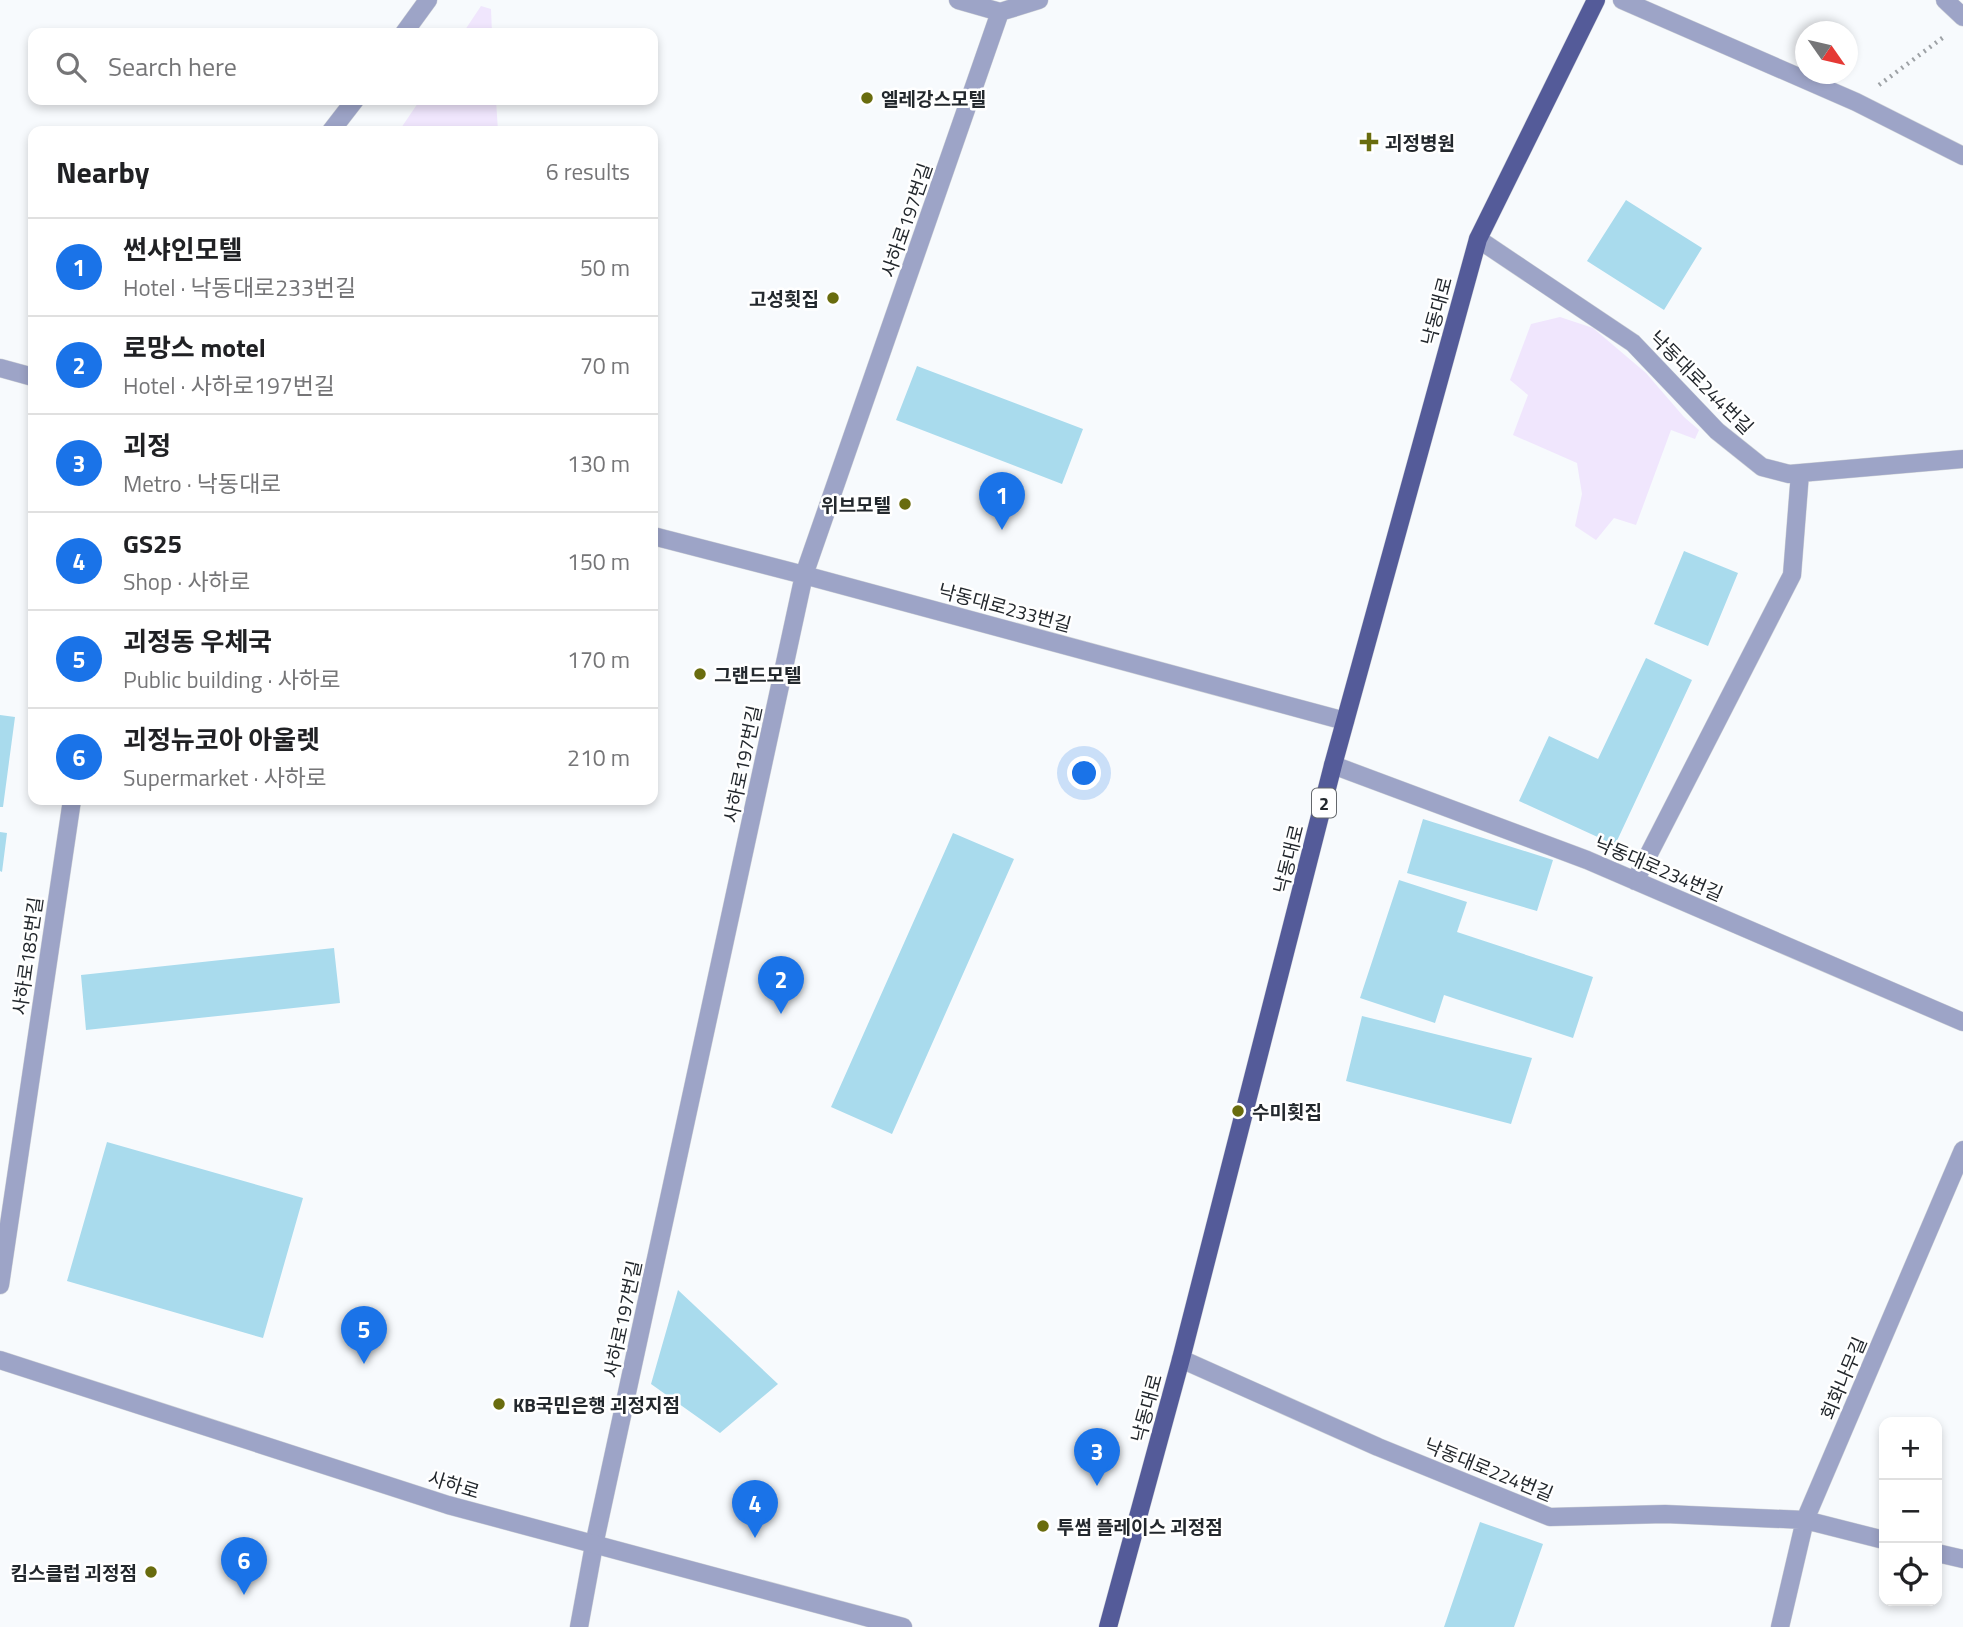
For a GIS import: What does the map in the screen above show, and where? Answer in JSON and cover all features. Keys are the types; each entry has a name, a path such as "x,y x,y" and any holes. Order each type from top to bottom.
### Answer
{"main road":[{"name":"낙동대로","path":"1108,1627 1181,1359 1333,765 1478,239 1596,0"}],"street":[{"path":"408,28 428,0"},
{"path":"958,0 1000,12 1039,0"},
{"path":"1622,0 1856,102 1963,156"},
{"path":"1945,0 1958,24"},
{"name":"사하로197번길","path":"579,1627 594,1545 804,575 1000,12"},
{"path":"335,126 351,105"},
{"name":"낙동대로244번길","path":"1478,239 1633,343 1717,431 1762,467 1788,474 1963,459"},
{"path":"0,368 28,376"},
{"path":"1635,881 1792,575 1800,473"},
{"name":"낙동대로233번길","path":"658,538 1345,721"},
{"name":"낙동대로234번길","path":"1333,765 1587,860 1963,1022"},
{"name":"사하로185번길","path":"0,1285 71,805"},
{"name":"회화나무길","path":"1780,1627 1805,1520 1963,1150"},
{"name":"낙동대로224번길","path":"1181,1359 1378,1447 1550,1517 1665,1514 1805,1520 1879,1539"},
{"name":"사하로","path":"0,1360 448,1505 903,1627"},
{"path":"1942,1554 1963,1559"}],"path":[{"path":"1856,102 1958,24"}],"shaded area":[{"path":"481,6 491,9 492,28 466,28"},
{"path":"417,105 496,105 498,126 402,126"},
{"path":"1560,317 1593,328 1646,373 1684,417 1699,430 1695,439 1671,430 1636,525 1614,518 1596,540 1575,526 1582,494 1577,463 1513,435 1528,395 1510,380 1531,324"}],"building":[{"path":"1626,200 1702,248 1664,310 1587,261"},
{"path":"917,366 1083,429 1062,484 896,420"},
{"path":"1684,551 1738,573 1708,646 1654,624"},
{"path":"1646,658 1692,680 1615,845 1519,801 1549,736 1598,759"},
{"path":"0,715 15,717 3,807 0,807"},
{"path":"1423,819 1553,860 1537,911 1407,873"},
{"path":"0,832 7,833 2,872 0,871"},
{"path":"953,833 1014,859 892,1134 831,1107"},
{"path":"1399,880 1467,902 1457,932 1593,977 1573,1038 1444,995 1435,1023 1360,998"},
{"path":"334,948 340,1003 86,1030 81,975"},
{"path":"1362,1016 1532,1058 1511,1124 1346,1081"},
{"path":"107,1142 303,1198 263,1338 67,1281"},
{"path":"678,1290 778,1384 720,1433 651,1384"},
{"path":"1480,1522 1543,1544 1514,1627 1444,1627"}],"place":[{"name":"엘레강스모텔","path":"867,98"},
{"name":"괴정병원","path":"1369,142"},
{"name":"고성횟집","path":"833,298"},
{"name":"위브모텔","path":"905,504"},
{"name":"썬샤인모텔","path":"1002,530"},
{"name":"그랜드모텔","path":"700,674"},
{"name":"로망스 motel","path":"781,1014"},
{"name":"수미횟집","path":"1238,1111"},
{"name":"괴정동 우체국","path":"364,1364"},
{"name":"KB국민은행 괴정지점","path":"499,1404"},
{"name":"괴정","path":"1097,1486"},
{"name":"투썸 플레이스 괴정점","path":"1043,1526"},
{"name":"GS25","path":"755,1538"},
{"name":"킴스클럽 괴정점","path":"151,1572"},
{"name":"괴정뉴코아 아울렛","path":"244,1595"}]}
